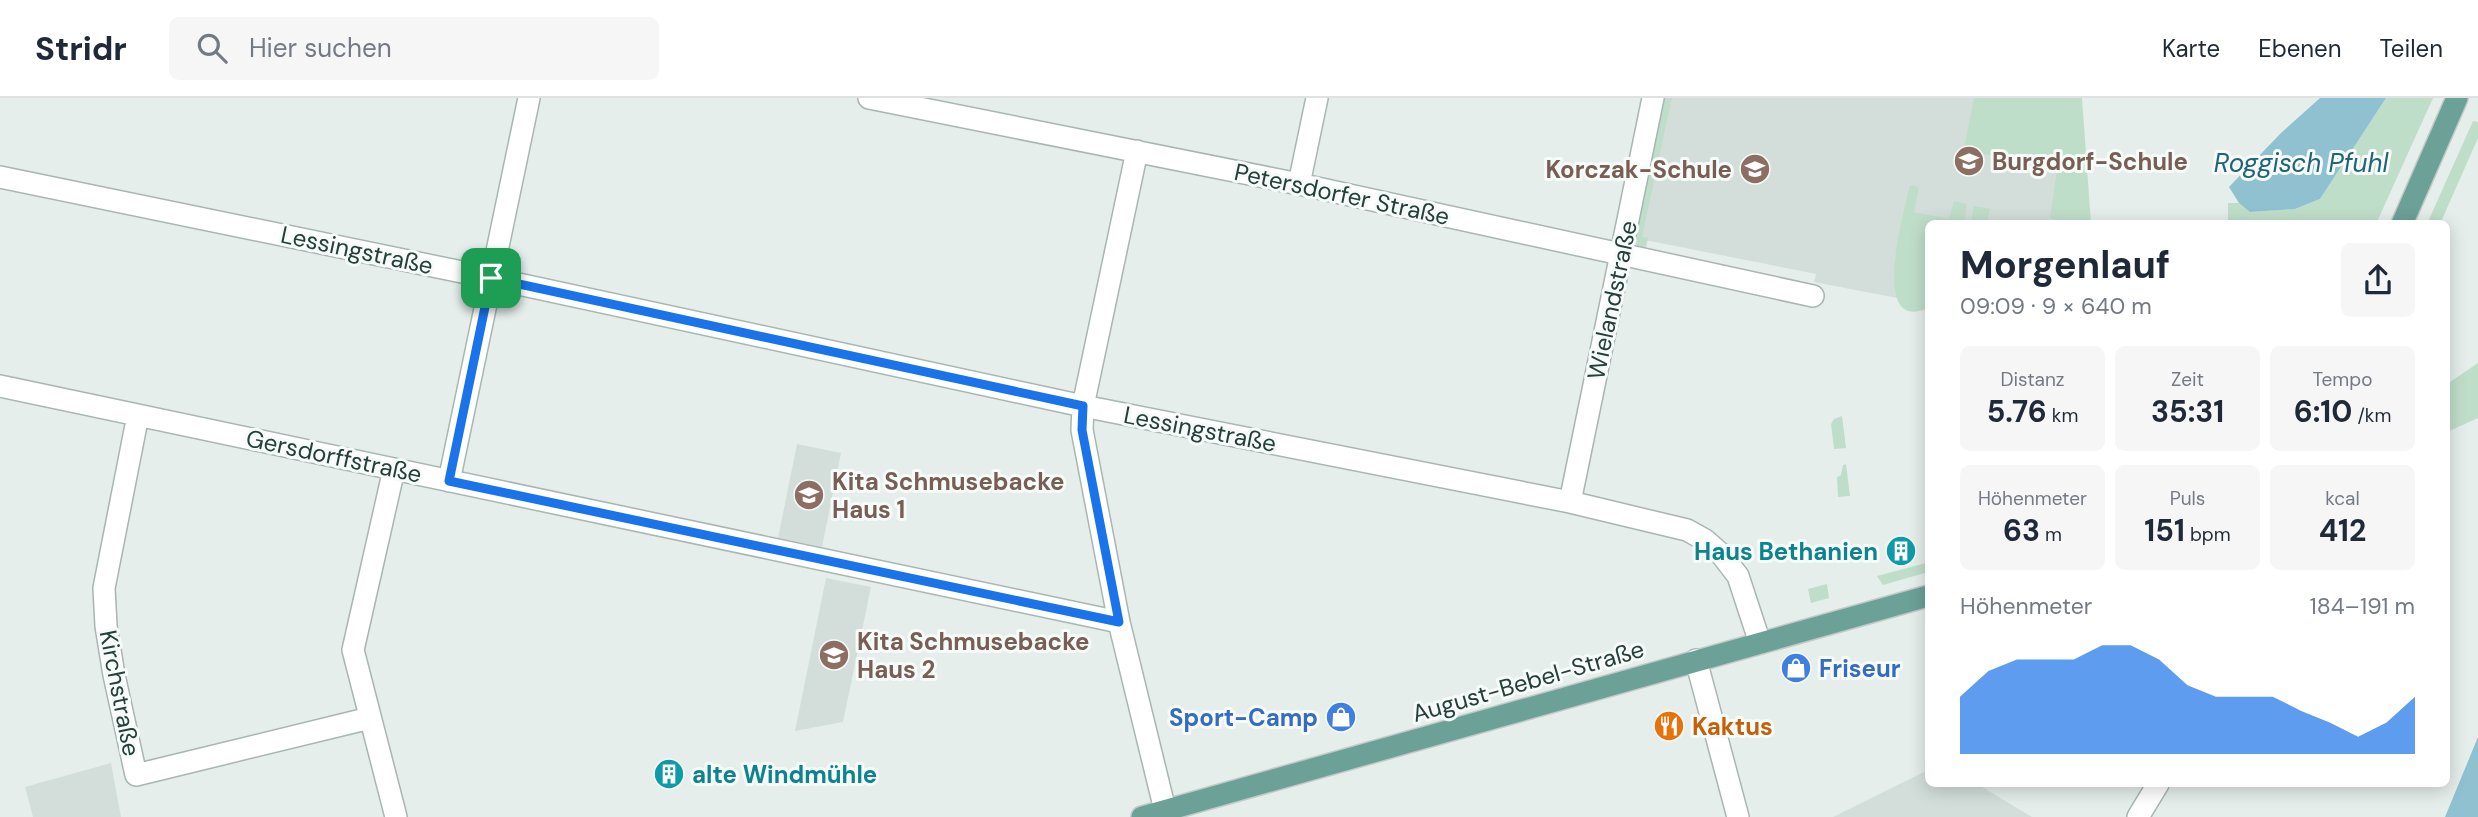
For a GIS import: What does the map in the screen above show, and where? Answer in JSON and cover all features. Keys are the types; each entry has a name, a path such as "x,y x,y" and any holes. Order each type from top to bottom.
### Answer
{"main road":[{"path":"2404,220 2457,98"},
{"name":"August-Bebel-Straße","path":"1142,817 1175,811 1696,660 1925,597"}],"street":[{"path":"449,481 529,98"},
{"name":"Petersdorfer Straße","path":"869,98 971,108 1137,151 1813,296"},
{"path":"1299,184 1317,98"},
{"name":"Wielandstraße","path":"1570,502 1653,98"},
{"path":"1137,151 1083,406 1082,430 1119,622 1175,811"},
{"name":"Lessingstraße","path":"0,177 491,278 1083,406 1570,502 1687,530 1705,540 1721,554 1738,576 1760,643"},
{"name":"Gersdorffstraße","path":"0,386 1119,622"},
{"name":"Kirchstraße","path":"138,415 104,588 106,626 114,675 136,775 370,718"},
{"path":"394,469 353,649 396,817"},
{"path":"1696,660 1738,817"},
{"path":"2138,817 2156,787"}],"shaded area":[{"path":"1668,98 2077,98 2083,220 1925,220 1925,303 1814,282 1816,274 1640,239"},
{"name":"Kita Schmusebacke Haus 1","path":"797,444 841,453 822,547 778,538"},
{"name":"Kita Schmusebacke Haus 2","path":"826,578 871,587 843,722 795,731"},
{"path":"111,763 121,817 33,817 25,787"},
{"path":"1925,771 1925,787 1982,787 2032,817 1833,817"}],"green space":[{"path":"1659,98 1672,98 1642,237 1648,238 1644,247 1632,240"},
{"path":"1974,98 2082,98 2091,220 2050,218 2057,170 1980,153 1978,161 1962,158"},
{"path":"2386,98 2433,98 2378,220 2228,220 2228,203 2239,203 2251,212 2295,209 2320,199"},
{"path":"2473,121 2478,122 2478,138 2442,220 2429,220"},
{"path":"1910,185 1919,187 1914,212 1949,219 1954,201 1967,204 1965,220 1925,220 1925,308 1910,311 1899,303 1895,287 1895,265"},
{"path":"1974,206 1990,209 1988,220 1972,220"},
{"path":"2478,363 2478,418 2450,431 2450,382"},
{"path":"1842,416 1846,448 1834,449 1831,424 1834,419"},
{"path":"1846,464 1850,496 1838,497 1837,477 1841,475 1843,465"},
{"path":"1925,563 1925,573 1883,585 1877,576"},
{"path":"1827,584 1829,598 1811,603 1808,589"}],"water":[{"name":"Roggisch Pfuhl","path":"2320,98 2386,98 2320,199 2295,209 2250,212 2239,203 2229,187 2281,133"},
{"path":"2478,737 2478,817 2445,817"}],"place":[{"name":"Burgdorf-Schule","path":"1969,161"},
{"name":"Korczak-Schule","path":"1755,169"},
{"name":"Kita Schmusebacke Haus 1","path":"809,495"},
{"name":"Haus Bethanien","path":"1901,551"},
{"name":"Kita Schmusebacke Haus 2","path":"834,655"},
{"name":"Friseur","path":"1796,668"},
{"name":"Sport-Camp","path":"1341,717"},
{"name":"Kaktus","path":"1669,726"},
{"name":"alte Windmühle","path":"669,774"}],"route":[{"path":"491,278 1083,406 1082,430 1119,622 449,481 491,278"}]}
